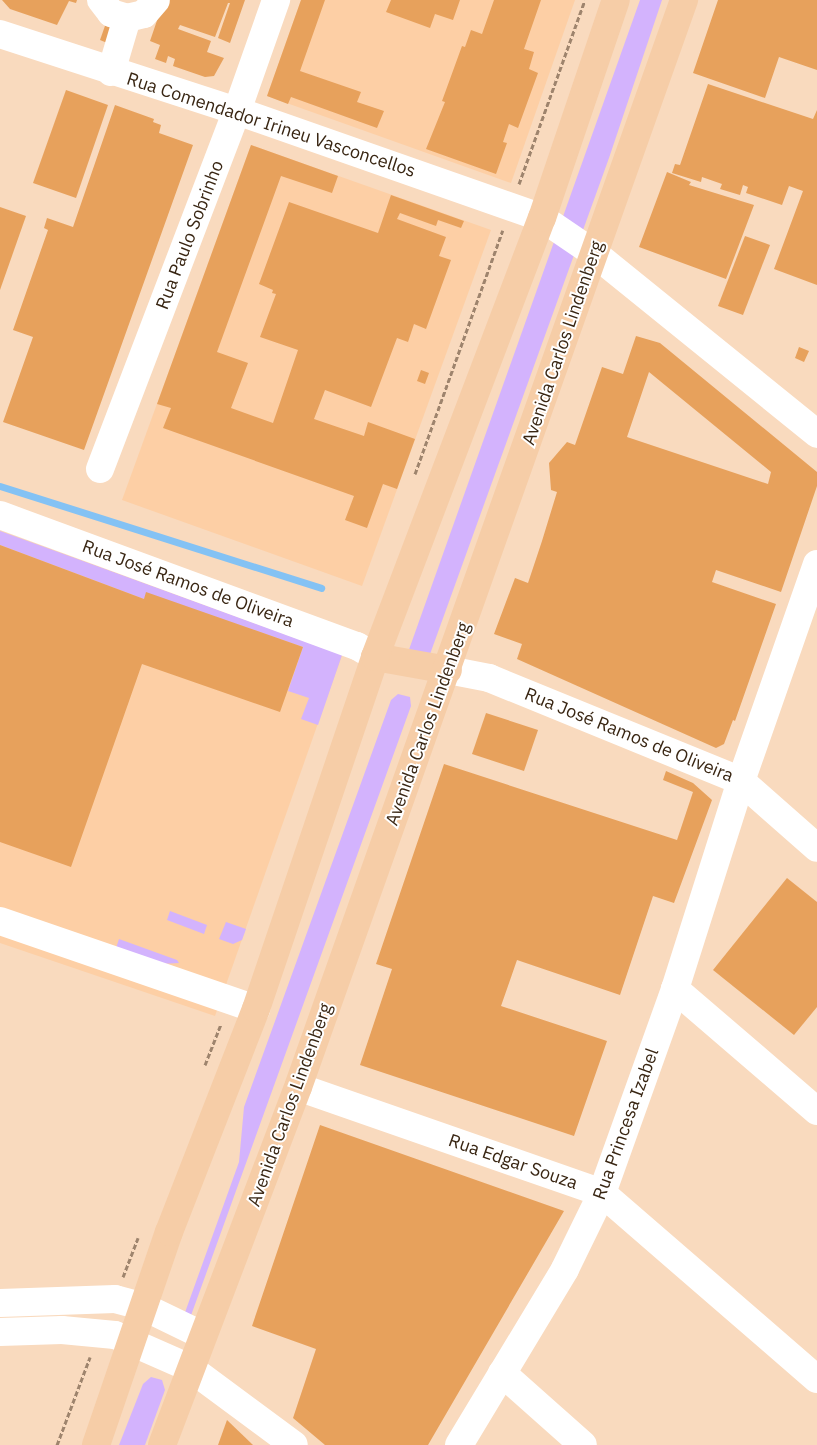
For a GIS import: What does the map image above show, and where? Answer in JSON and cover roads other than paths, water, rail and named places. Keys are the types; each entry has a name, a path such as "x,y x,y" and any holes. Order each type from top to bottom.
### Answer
{"main road":[{"path":"96,1445 168,1232 256,1009 374,657 542,218 616,0"},
{"name":"Avenida Carlos Lindenberg","path":"162,1445 202,1335 298,1087 448,670 684,0"},
{"path":"374,657 448,670"}],"street":[{"path":"101,0 111,13 127,18 144,14 156,0"},
{"name":"Rua Paulo Sobrinho","path":"100,470 237,111 276,0"},
{"path":"111,72 127,18"},
{"name":"Rua Comendador Irineu Vasconcellos","path":"0,34 111,72 237,111 542,218 595,254 817,434"},
{"name":"Rua José Ramos de Oliveira","path":"0,515 357,646 374,657"},
{"name":"Rua Princesa Izabel","path":"459,1445 565,1270 602,1193 675,989 741,781 817,564"},
{"name":"Rua José Ramos de Oliveira","path":"448,670 489,678 741,781 817,848"},
{"path":"0,921 256,1009"},
{"path":"675,989 817,1110"},
{"name":"Rua Edgar Souza","path":"298,1087 602,1193 817,1379"},
{"path":"0,1303 115,1299 144,1307 202,1335"},
{"path":"0,1332 99,1332 132,1343 190,1368 294,1445"},
{"path":"502,1373 583,1445"}],"waterway":[{"path":"0,486 321,588"}]}
